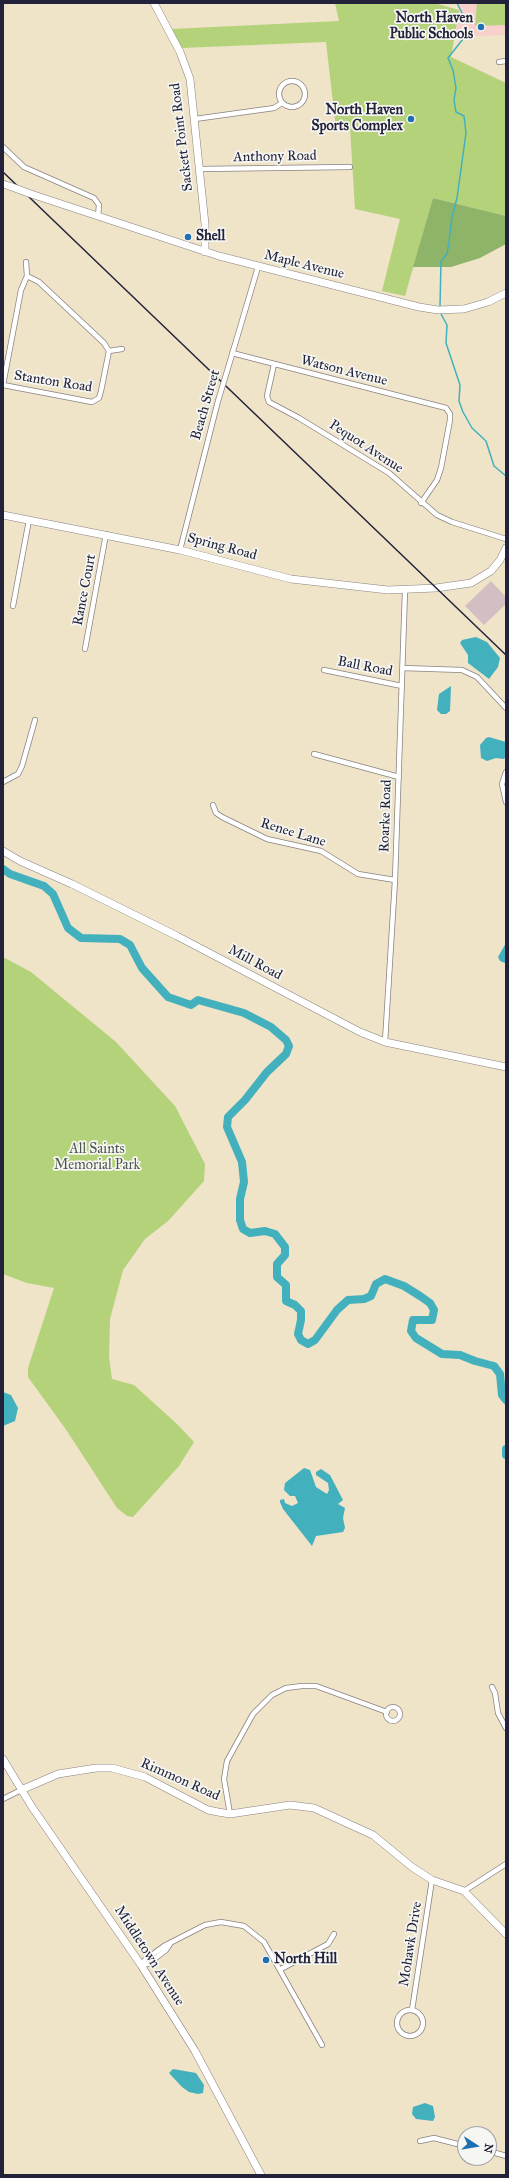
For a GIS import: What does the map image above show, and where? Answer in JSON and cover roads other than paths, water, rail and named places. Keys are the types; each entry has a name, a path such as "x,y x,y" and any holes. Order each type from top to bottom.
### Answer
{"street":[{"name":"Sackett Point Road","path":"154,3 180,52 187,70 195,119 199,169 206,224 205,252"},
{"path":"499,62 506,61"},
{"path":"293,81 301,85 305,92 301,103 290,107 282,103 279,91 284,84 293,81"},
{"path":"195,119 274,108 282,103"},
{"path":"3,147 24,167 94,198 99,205 98,216"},
{"name":"Anthony Road","path":"199,169 350,167"},
{"name":"Maple Avenue","path":"3,184 205,252 258,267 429,309 450,310 472,307 506,293"},
{"path":"3,385 22,290 27,276 26,262"},
{"name":"Beach Street","path":"180,550 218,401 258,267"},
{"path":"27,276 39,282 104,343 109,351 122,349"},
{"name":"Stanton Road","path":"3,385 92,402 99,398 109,351"},
{"name":"Watson Avenue","path":"232,353 442,407 449,411 450,420 440,474 421,503"},
{"name":"Pequot Avenue","path":"274,364 267,401 316,428 389,473 421,503 443,519 506,539"},
{"name":"Spring Road","path":"3,515 106,534 180,550 291,579 405,590 465,585 483,578 497,564 506,548"},
{"path":"13,606 29,520"},
{"name":"Rance Court","path":"85,649 106,534"},
{"name":"Roarke Road","path":"385,1042 395,880 405,590"},
{"path":"403,668 462,670 477,677 506,708"},
{"name":"Ball Road","path":"324,670 402,686"},
{"path":"3,782 18,774 22,766 35,720"},
{"path":"314,754 399,777"},
{"path":"506,772 502,784 506,802"},
{"name":"Renee Lane","path":"213,805 216,813 222,818 267,839 321,851 358,874 395,880"},
{"name":"Mill Road","path":"3,851 20,861 72,884 178,936 360,1032 385,1042 506,1067"},
{"path":"230,1814 224,1779 227,1761 253,1714 272,1695 286,1688 316,1686 387,1712"},
{"path":"492,1687 495,1692 498,1713 506,1728"},
{"name":"Middletown Avenue","path":"3,1759 21,1790 141,1965 212,2079 262,2175"},
{"name":"Rimmon Road","path":"21,1790 58,1774 96,1768 112,1768 145,1777 208,1810 230,1814 290,1805 314,1808 373,1835 412,1867 432,1880 464,1891 506,1934"},
{"path":"3,1799 21,1790"},
{"path":"464,1891 506,1864"},
{"name":"Mohawk Drive","path":"412,2010 432,1880"},
{"path":"141,1965 157,1951 204,1925 221,1922 239,1924 251,1930 264,1942 281,1969 322,2046"},
{"path":"281,1969 328,1944 334,1934"},
{"path":"412,2010 420,2016 422,2025 417,2033 408,2036 399,2029 397,2020 403,2012 412,2010"},
{"path":"420,2141 434,2138 457,2144"}],"water":[{"path":"476,637 487,642 500,658 498,667 489,679 468,663 468,655 460,643 462,640"},
{"path":"451,686 450,711 446,714 441,714 437,710 439,694"},
{"path":"489,737 506,742 506,756 504,759 496,758 487,761 481,758 480,745 486,738"},
{"path":"506,943 505,963 500,961 498,957"},
{"path":"3,1392 11,1395 18,1408 15,1421 3,1426"},
{"path":"304,1468 310,1470 316,1487 327,1494 329,1490 328,1483 316,1475 316,1472 321,1469 330,1475 343,1500 338,1504 345,1508 343,1518 345,1528 343,1532 316,1536 312,1546 283,1509 280,1502 280,1500 284,1499 285,1503 292,1506 298,1503 295,1496 290,1496 284,1490 285,1483"},
{"path":"173,2069 196,2073 204,2085 203,2093 198,2094 189,2092 182,2087 169,2073"},
{"path":"425,2103 433,2106 435,2117 433,2121 416,2119 412,2114 413,2107"}],"waterway":[{"path":"457,3 464,17 464,23"},
{"path":"440,306 441,261 447,254 466,133 464,116 456,112 454,100 456,88 453,70 448,58 463,39 465,32"},
{"path":"441,314 447,325 446,343 460,385 459,401 463,412 472,428 486,441 494,466 506,476"},
{"path":"3,869 10,874 44,886 53,894 68,928 81,938 120,939 130,945 142,968 168,997 191,1005 198,1000 244,1013 271,1027 286,1040 289,1046 286,1054 267,1072 245,1100 228,1117 227,1127 242,1162 244,1182 240,1199 240,1220 243,1229 250,1233 265,1231 275,1234 285,1247 285,1255 277,1264 277,1277 286,1285 286,1301 295,1305 301,1311 298,1334 301,1340 308,1344 315,1340 337,1310 348,1300 364,1299 371,1296 376,1284 385,1279 404,1286 420,1296 430,1303 434,1310 432,1320 413,1320 411,1331 416,1338 442,1354 460,1355 494,1366 500,1374 502,1395 506,1400"},
{"path":"506,1449 506,1455"}],"railway":[{"path":"3,172 506,655"}],"place":[{"name":"North Haven Public Schools","path":"481,27"},
{"name":"North Haven Sports Complex","path":"411,119"},
{"name":"Shell","path":"188,237"},
{"name":"North Hill","path":"266,1960"}],"park label":[{"name":"All Saints Memorial Park","path":"97,1158"}]}
